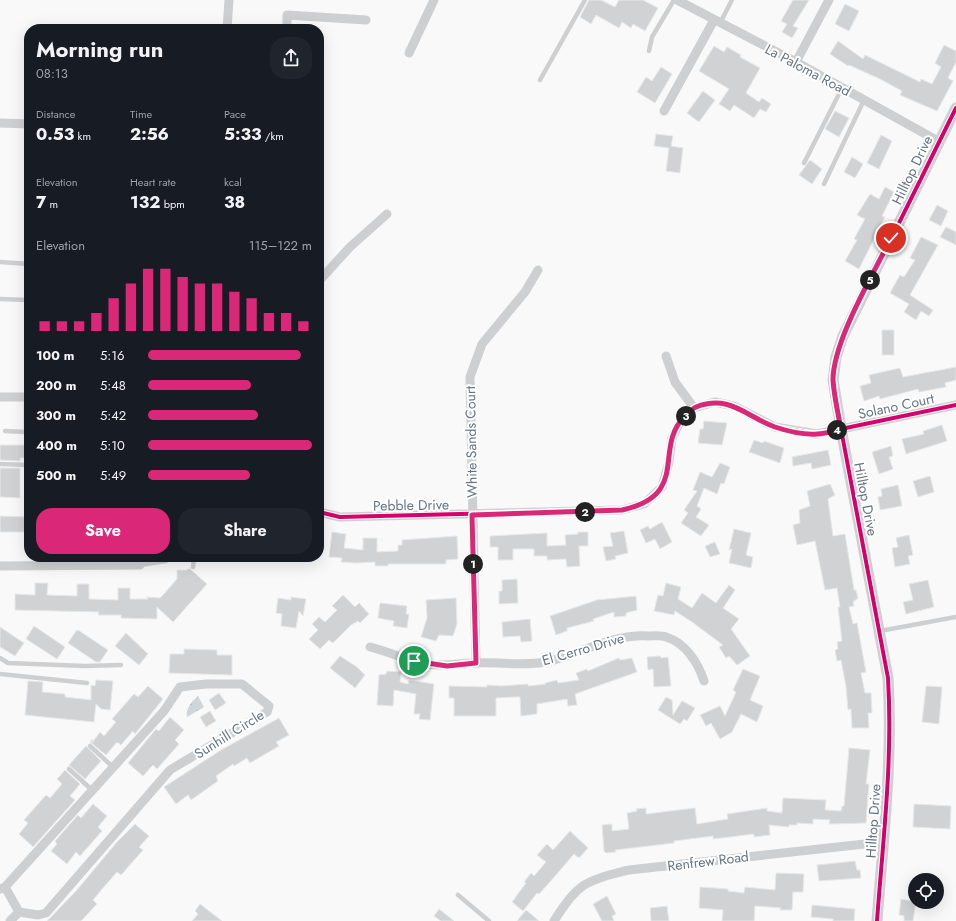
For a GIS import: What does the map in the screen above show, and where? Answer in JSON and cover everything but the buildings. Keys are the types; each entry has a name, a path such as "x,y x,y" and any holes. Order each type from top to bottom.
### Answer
{"street":[{"path":"227,24 229,0"},
{"path":"408,53 434,0"},
{"name":"La Paloma Road","path":"677,0 796,62 938,141"},
{"path":"796,62 829,0"},
{"path":"286,24 287,14 366,20"},
{"path":"664,111 717,22"},
{"name":"Hilltop Drive","path":"877,921 890,754 888,678 833,380 836,358 843,336 938,141 956,108"},
{"path":"0,123 24,124"},
{"path":"324,276 350,247 387,214"},
{"name":"White Sands Court","path":"476,663 470,377 482,344 525,292 538,270"},
{"path":"666,356 675,382 694,408"},
{"path":"0,397 24,397"},
{"name":"Pebble Drive","path":"324,513 340,517 472,515 622,510 644,504 662,487 667,470 672,438 680,422 694,408 715,402 734,406 775,427 795,432 817,434 841,429"},
{"name":"Solano Court","path":"841,429 956,405"},
{"path":"0,566 140,565"},
{"name":"El Cerro Drive","path":"370,647 428,664 447,666 476,663 531,664 547,661 620,637 638,635 666,636 680,644 691,654 704,681"},
{"name":"Sunhill Circle","path":"2,888 164,711 180,688 206,684 242,684 269,706 267,712 170,770 46,913 38,915 19,912"},
{"name":"Renfrew Road","path":"554,921 571,895 583,885 597,878 629,870 882,842"},
{"path":"2,888 19,912 10,921"}],"lane":[{"path":"540,80 585,0"},
{"path":"649,51 652,37 674,0"},
{"path":"717,22 732,0"},
{"path":"804,163 842,88"},
{"path":"824,184 864,100"},
{"path":"0,262 24,264"},
{"path":"0,299 24,300"},
{"path":"5,431 24,432"},
{"path":"0,464 24,465"},
{"path":"140,565 156,562"},
{"path":"193,567 194,562"},
{"path":"880,631 956,617"},
{"path":"0,658 8,663 85,666 121,664"},
{"path":"0,674 87,683"},
{"path":"90,746 113,767"},
{"path":"69,769 92,790"},
{"path":"458,895 489,921"}],"water":[{"path":"198,696 204,707 187,717 188,708"}],"cycle path":[{"path":"877,921 888,769 888,678 833,380 836,357 843,336 956,108"},
{"path":"324,513 340,517 622,510 644,504 662,487 669,462 672,438 680,422 694,408 715,402 734,406 775,427 817,434 956,405"}],"route":[{"path":"414,661 447,666 476,663 472,515 622,510 634,508 644,504 662,487 666,477 672,438 680,422 694,408 715,402 734,406 775,427 795,432 817,434 841,429 833,380 836,358 843,336 891,238"}]}
